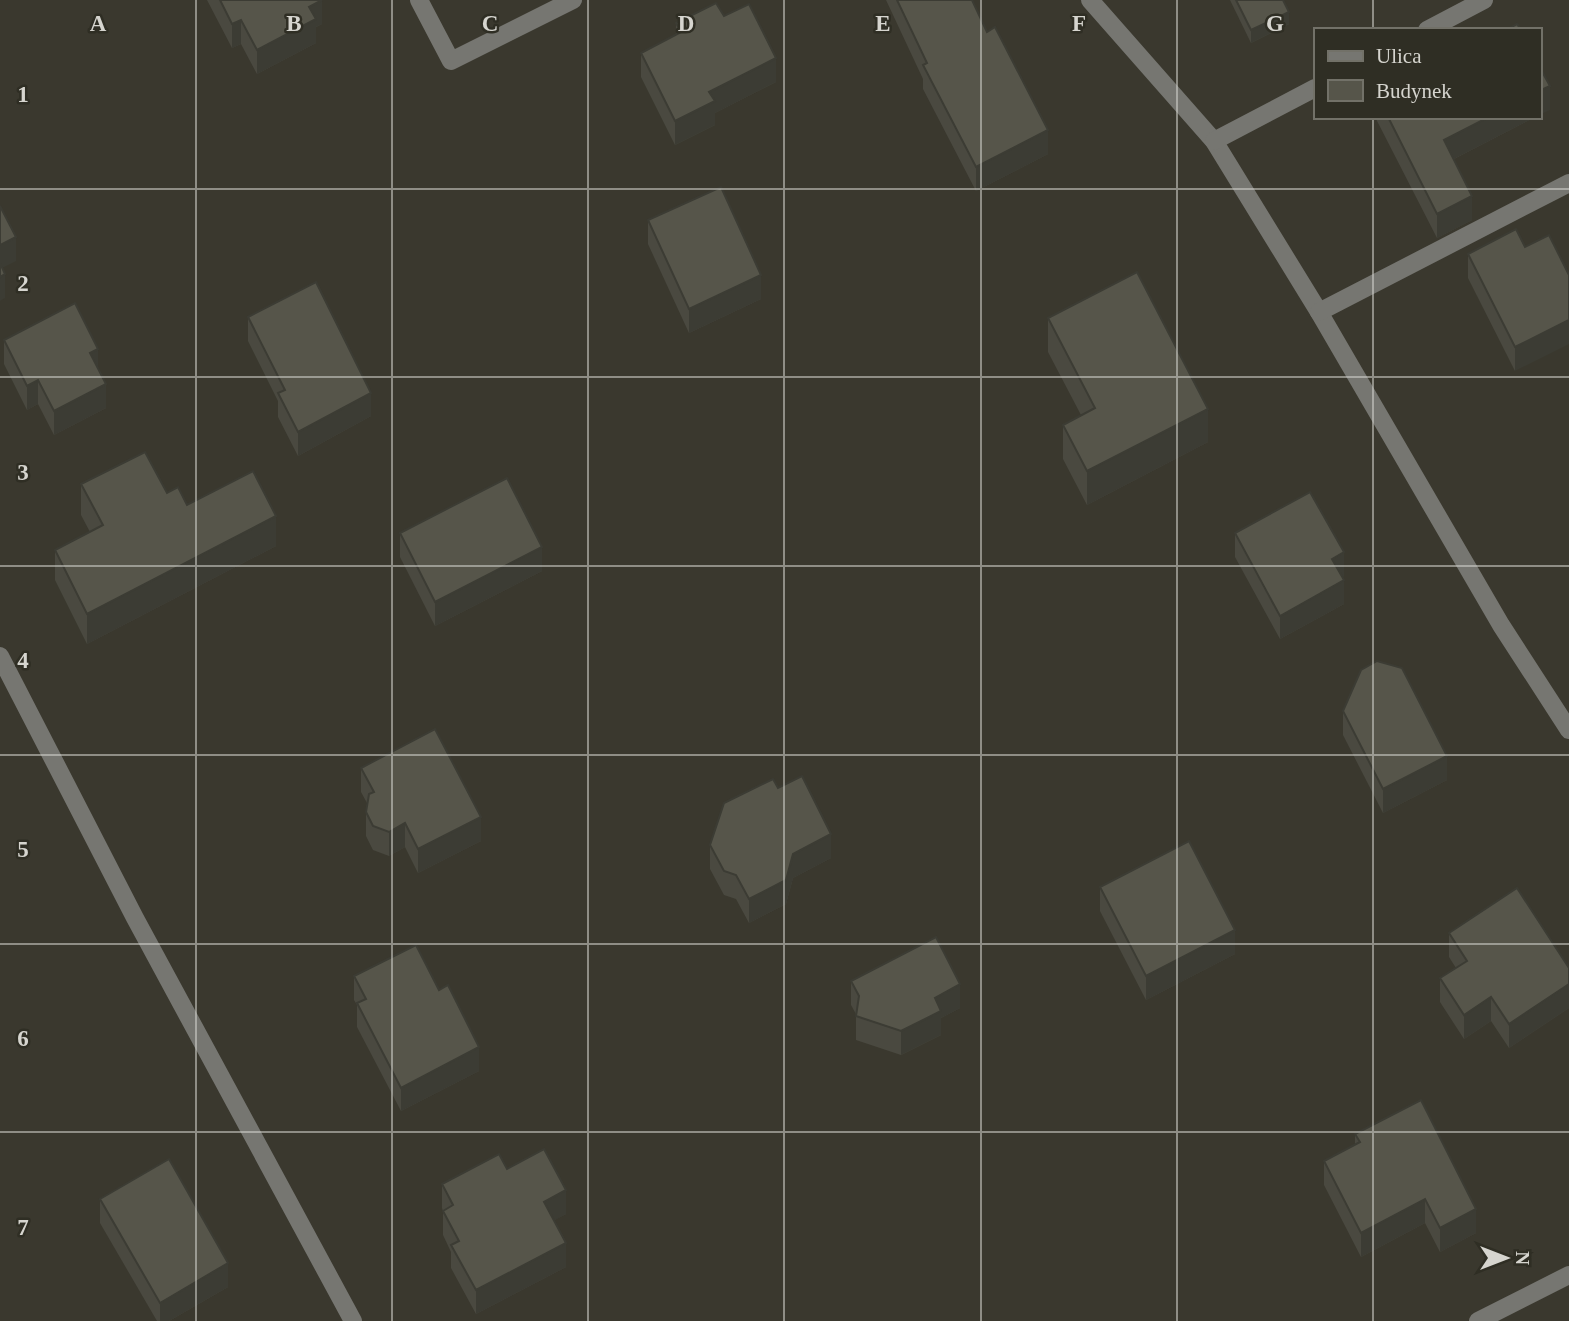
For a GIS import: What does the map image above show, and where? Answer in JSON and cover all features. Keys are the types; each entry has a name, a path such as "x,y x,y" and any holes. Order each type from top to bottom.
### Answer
{"street":[{"path":"419,0 451,61 573,0"},
{"path":"1090,0 1214,141 1319,312 1501,625 1563,707 1569,730"},
{"path":"1431,28 1484,0"},
{"path":"1214,141 1314,90"},
{"path":"1319,312 1569,183"},
{"path":"0,656 135,918 353,1321"},
{"path":"1478,1321 1569,1275"}],"building":[{"path":"220,0 322,0 309,7 316,19 257,50 241,20 232,24"},
{"path":"897,0 972,0 987,32 995,27 1048,130 976,167 923,65 927,63"},
{"path":"1236,0 1283,0 1289,12 1251,30"},
{"path":"716,3 724,16 749,4 776,58 709,92 715,101 675,121 641,53 681,32 676,23"},
{"path":"1541,70 1550,86 1541,90"},
{"path":"1389,119 1485,119 1444,140 1472,196 1437,214"},
{"path":"721,187 761,275 689,309 648,220"},
{"path":"0,206 16,237 0,245"},
{"path":"1516,229 1525,247 1549,235 1569,275 1569,320 1515,347 1468,254"},
{"path":"0,263 5,274 0,277"},
{"path":"1137,272 1208,409 1087,471 1063,425 1095,408 1048,318"},
{"path":"316,282 371,393 298,432 278,393 285,390 248,317"},
{"path":"75,303 98,349 90,353 106,384 54,411 38,380 27,386 4,340"},
{"path":"145,452 167,493 178,487 187,505 253,471 276,516 87,614 55,550 103,525 81,484"},
{"path":"507,478 542,547 435,602 400,533"},
{"path":"1310,492 1344,552 1332,559 1344,580 1280,616 1235,533"},
{"path":"1377,661 1402,668 1447,756 1383,789 1343,711 1361,670"},
{"path":"435,729 481,817 418,849 405,823 389,832 373,826 366,812 369,794 374,792 361,768"},
{"path":"802,776 831,834 793,854 786,880 749,899 736,875 724,871 710,845 724,803 773,779 778,788"},
{"path":"1189,841 1235,930 1146,976 1100,887"},
{"path":"1517,888 1569,968 1569,984 1509,1024 1491,997 1464,1015 1440,978 1467,961 1449,933"},
{"path":"936,937 960,984 935,998 941,1011 901,1031 856,1016 859,996 851,981"},
{"path":"416,945 439,990 448,985 479,1047 401,1088 357,1003 366,999 354,976"},
{"path":"1421,1100 1476,1209 1440,1228 1425,1199 1361,1233 1324,1161 1360,1142 1355,1134"},
{"path":"544,1149 566,1190 544,1202 566,1243 476,1290 451,1245 459,1241 443,1211 453,1205 442,1184 499,1154 507,1169"},
{"path":"169,1159 228,1263 160,1303 100,1199"}]}
